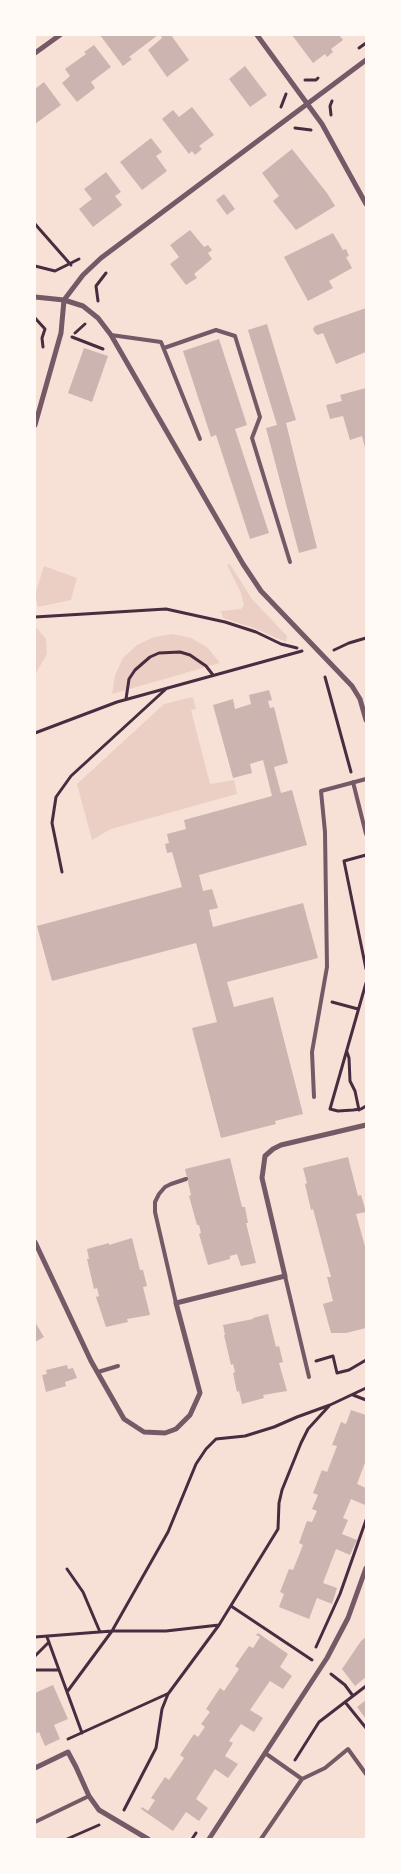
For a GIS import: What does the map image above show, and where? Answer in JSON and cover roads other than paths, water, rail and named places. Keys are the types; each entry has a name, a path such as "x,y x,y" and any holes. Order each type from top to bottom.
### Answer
{"street":[{"path":"35,53 60,35"},
{"path":"256,35 322,124 366,204"},
{"path":"35,425 61,333 64,300 83,275 101,258 366,60"},
{"path":"35,297 64,300 83,306 98,318 111,334 238,556 261,591 352,686 360,698 366,720"},
{"path":"35,1242 98,1372 124,1419 144,1432 165,1433 185,1421 196,1405 200,1393 176,1303 285,1276 262,1178 265,1156 273,1149 281,1146 366,1125"},
{"path":"209,1839 327,1658 348,1618 366,1568"},
{"path":"35,1768 68,1752 89,1796 99,1810 148,1839"}],"lane":[{"path":"164,348 216,330 235,336 260,417 252,438 290,562"},
{"path":"111,334 161,342 200,439"},
{"path":"314,1097 312,1052 326,967 325,832 320,791 366,779"},
{"path":"353,782 366,834"},
{"path":"176,1303 157,1220 155,1202 165,1187 186,1179"},
{"path":"285,1276 309,1377"},
{"path":"98,1372 118,1366"},
{"path":"262,1839 302,1779 325,1768 348,1749 366,1774"},
{"path":"266,1753 302,1779"},
{"path":"35,1822 89,1796"}]}
